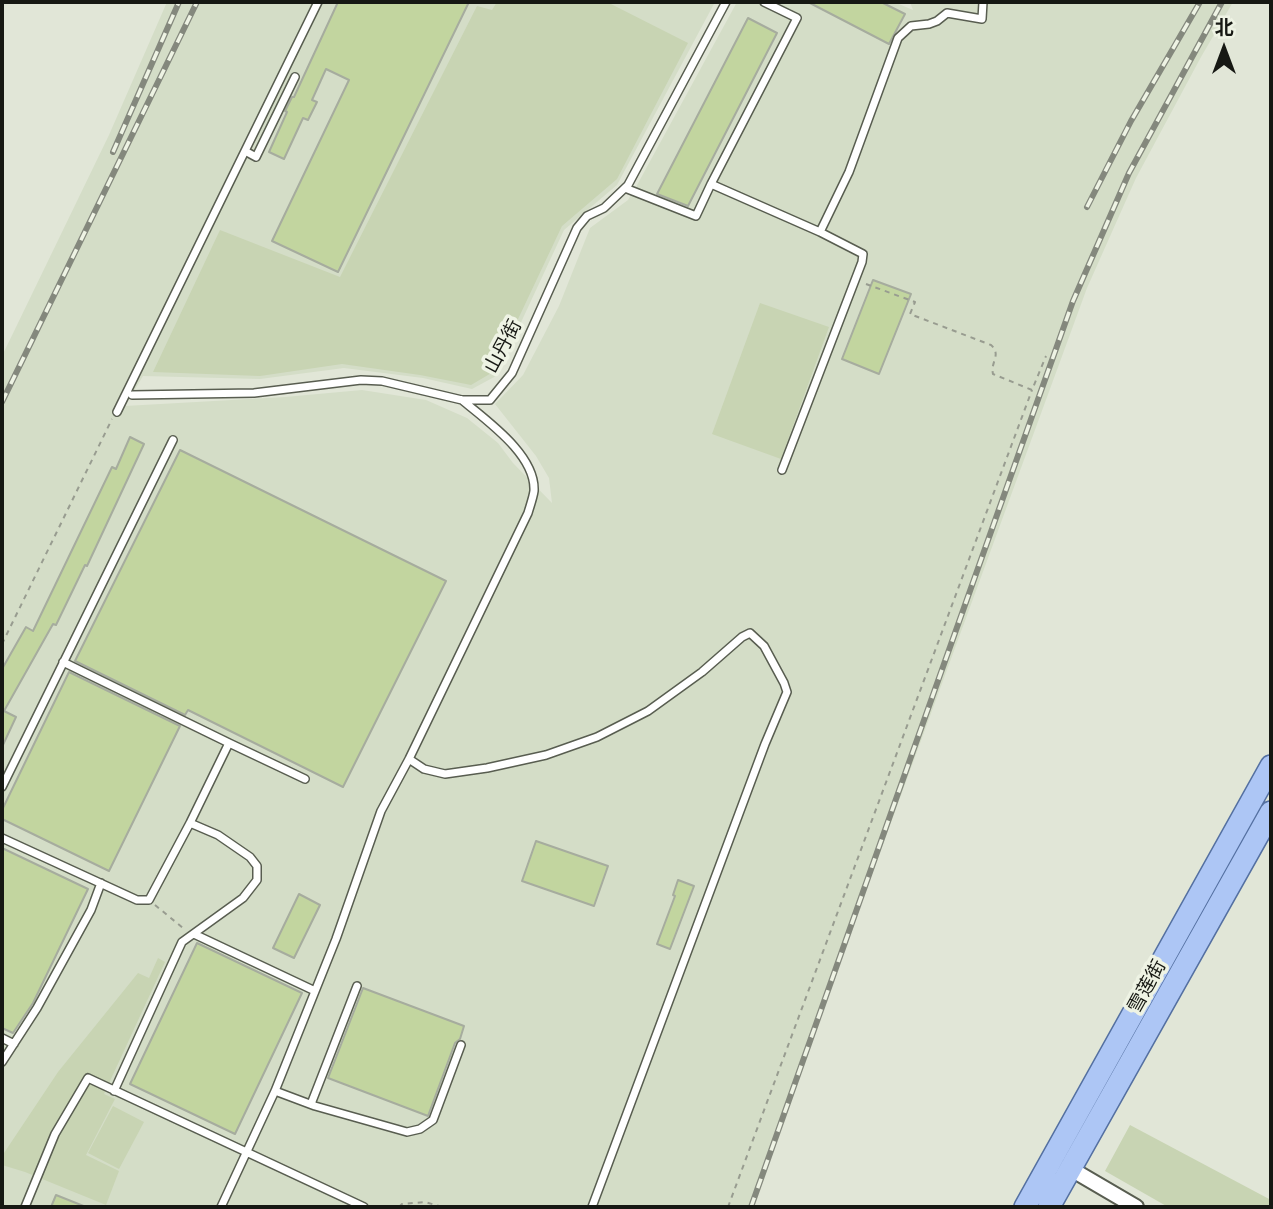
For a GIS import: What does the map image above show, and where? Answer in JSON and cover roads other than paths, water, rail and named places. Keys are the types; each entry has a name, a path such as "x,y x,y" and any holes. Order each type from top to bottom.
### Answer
{"main road":[{"name":"雪莲街","path":"1025,1207 1271,766"},
{"name":"雪莲街","path":"1049,1207 1271,812"}],"street":[{"path":"1071,1169 1136,1207"}],"lane":[{"path":"117,412 318,2"},
{"name":"山丹街","path":"132,395 254,393 361,380 382,381 463,400 490,400 512,373 577,228 587,216 604,208 628,185 726,2"},
{"path":"625,188 696,216 797,18 764,2"},
{"path":"820,232 849,172 898,38 911,26 929,24 947,13 982,19 983,2"},
{"path":"245,151 256,157 295,77"},
{"path":"278,84 289,90"},
{"path":"711,184 863,254 782,470"},
{"path":"221,1207 275,1091 336,939 381,811 409,759 528,513 534,491 531,472 512,443 463,400"},
{"path":"2,787 173,440"},
{"path":"409,759 424,769 445,774 546,755 597,737 649,711 750,633 764,646 784,683 787,692 765,744 593,1207"},
{"path":"63,662 305,779"},
{"path":"2,838 136,900 149,900 229,743"},
{"path":"114,1091 182,942 243,898 257,880 257,866 250,857 218,835 190,823"},
{"path":"2,1062 37,1008 102,883"},
{"path":"194,934 315,991"},
{"path":"311,1104 357,986"},
{"path":"2,1038 14,1044"},
{"path":"275,1091 407,1132 420,1129 433,1120 461,1045"},
{"path":"25,1207 55,1134 88,1078 364,1207"}],"railway":[{"path":"113,152 179,2"},
{"path":"2,402 197,2"},
{"path":"1087,207 1131,121 1200,2"},
{"path":"751,1207 1073,301 1129,173 1222,2"}]}
